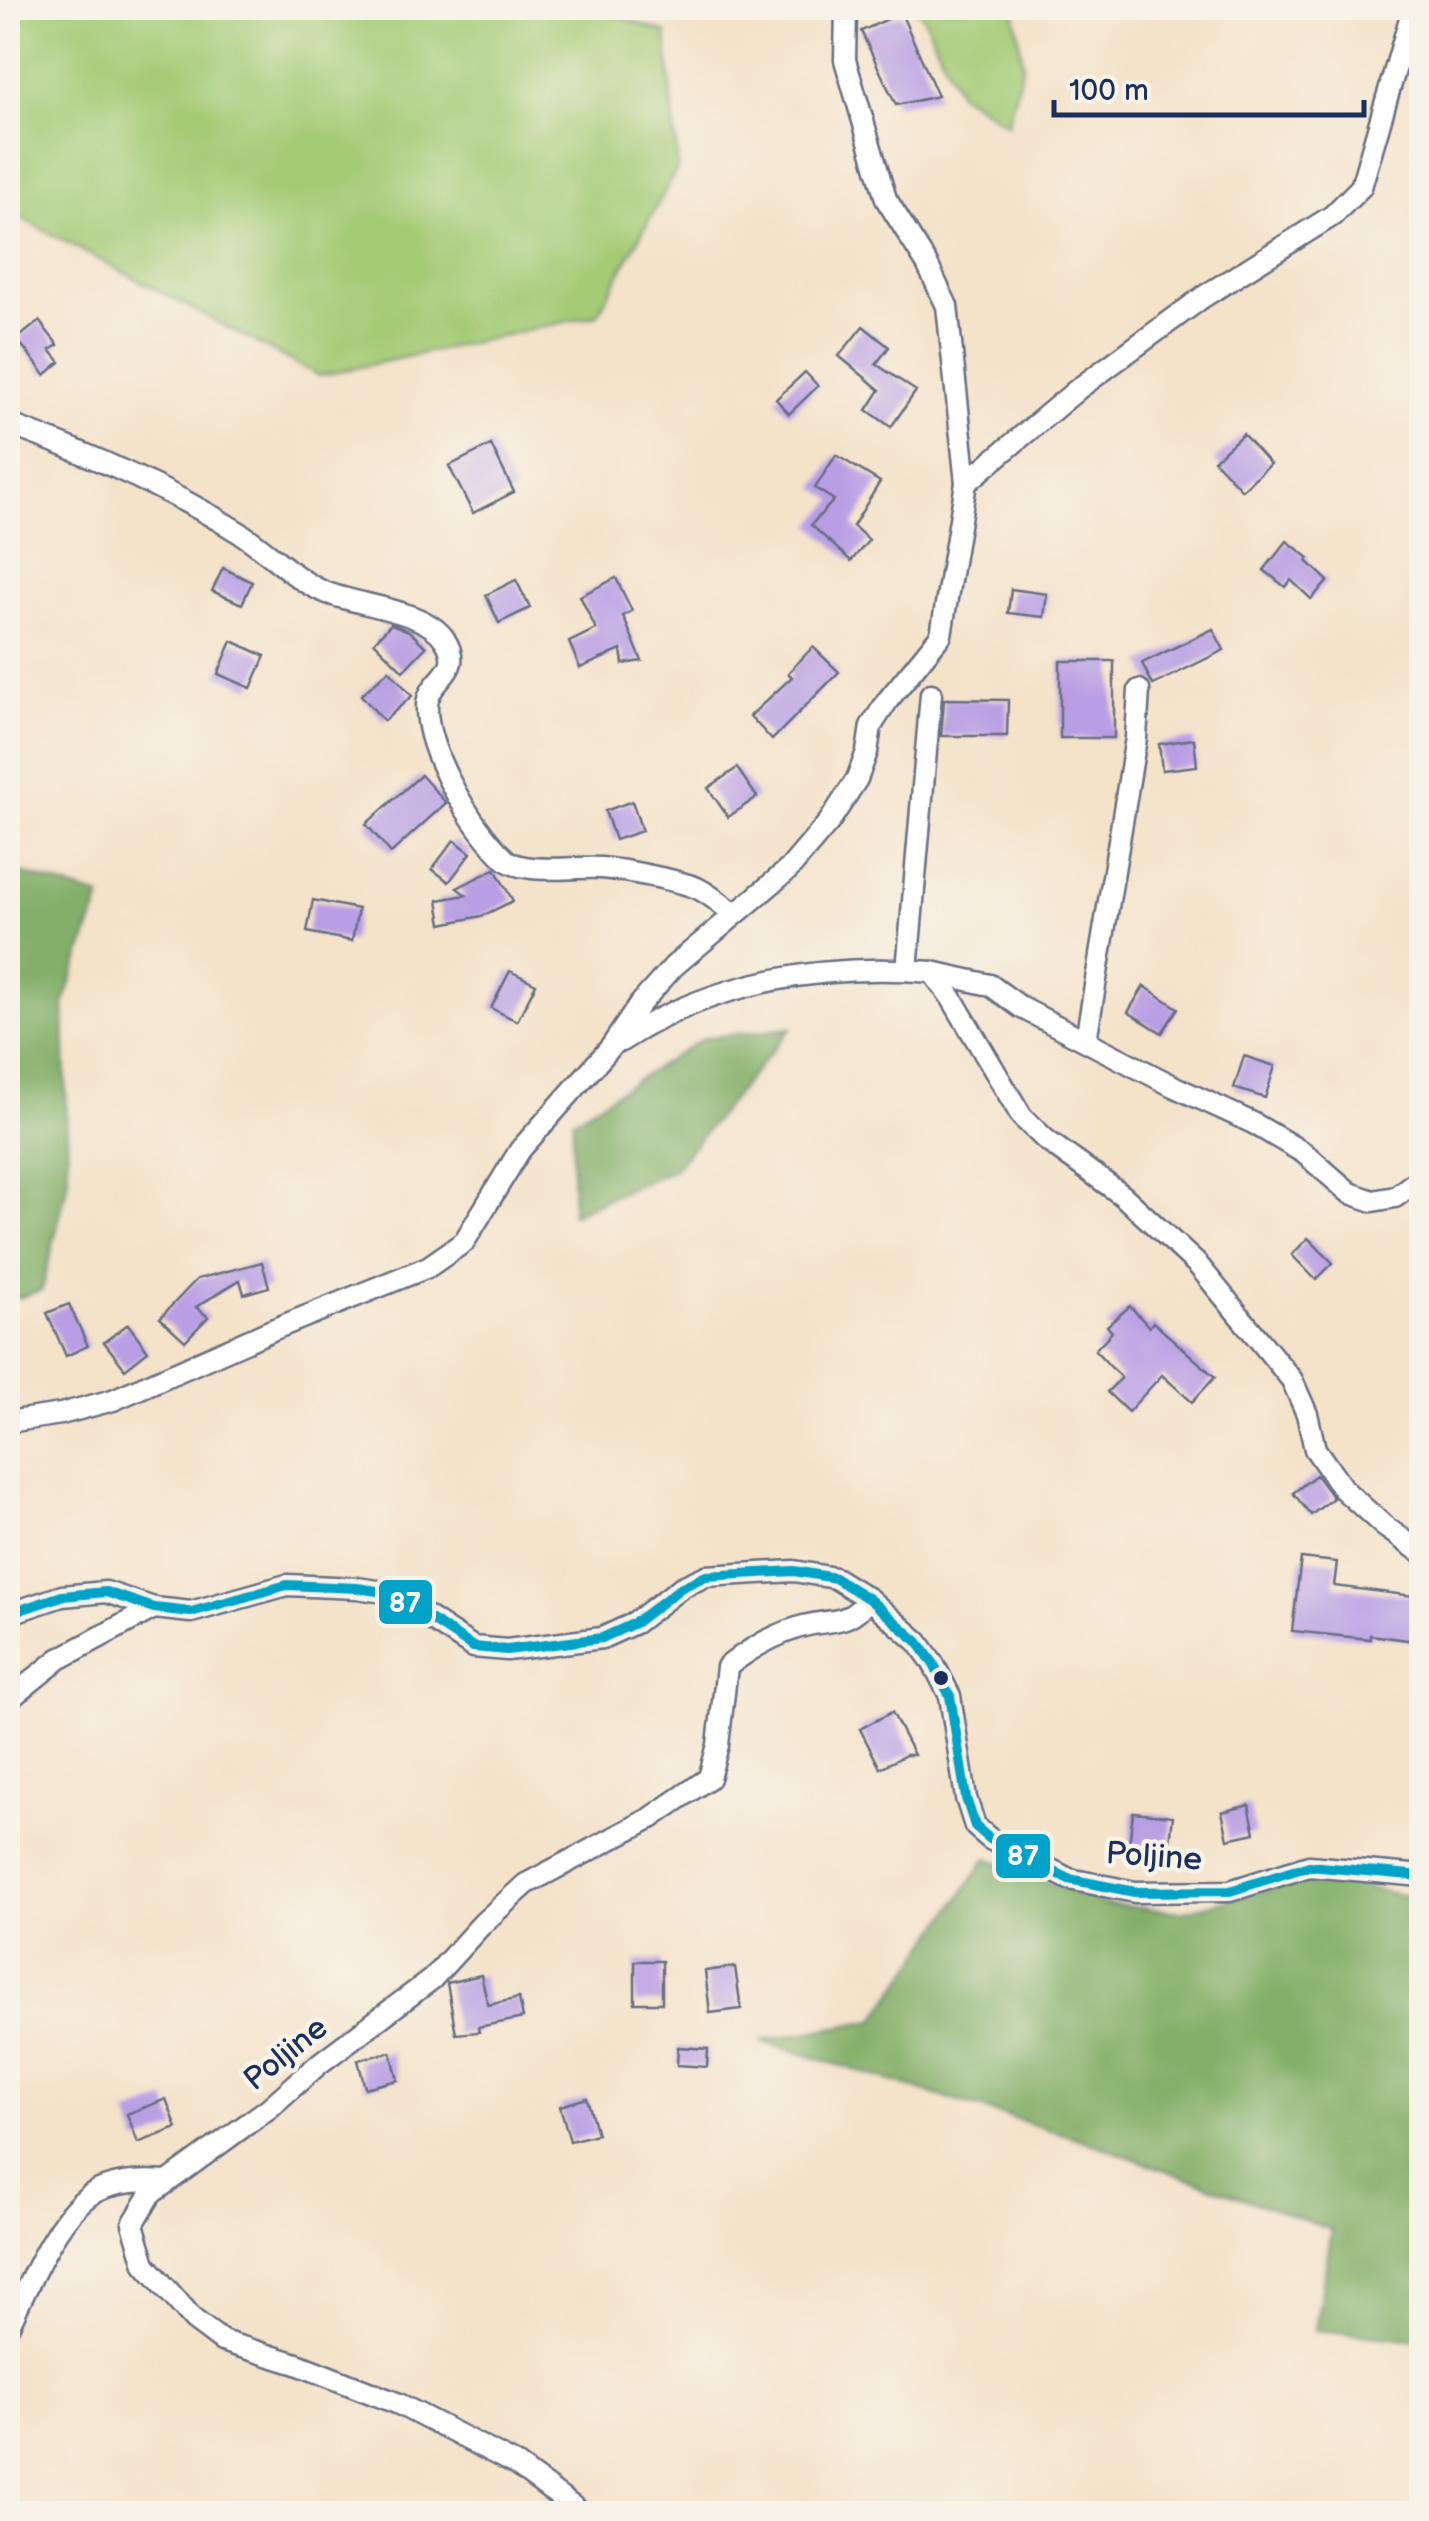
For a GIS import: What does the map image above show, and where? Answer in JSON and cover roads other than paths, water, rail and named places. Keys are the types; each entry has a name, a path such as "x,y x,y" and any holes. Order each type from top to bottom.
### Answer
{"street":[{"path":"8,1422 62,1414 113,1400 428,1267 464,1242 520,1150 612,1047 640,1004 674,966 789,870 829,822 857,779 871,726 941,635 966,483 947,306 927,264 886,199 845,60 846,8"},
{"path":"966,483 1078,389 1204,297 1332,216 1361,187 1413,8"},
{"path":"8,424 90,454 240,533 320,590 424,623 443,636 452,654 451,668 433,688 427,702 438,758 478,828 508,863 532,868 603,868 698,888 735,914"},
{"path":"1086,1040 1136,738 1139,690"},
{"path":"906,970 931,694"},
{"path":"612,1047 652,1021 780,978 860,968 932,972 990,985 1022,1008 1174,1088 1253,1123 1304,1153 1350,1193 1373,1201 1396,1197 1422,1176"},
{"path":"932,972 952,997 1022,1117 1046,1140 1122,1195 1198,1265 1292,1380 1307,1414 1314,1449 1343,1488 1384,1526 1422,1553"},
{"name":"Poljine","path":"8,1614 62,1596 106,1592 154,1608 191,1612 287,1585 357,1588 392,1594 473,1647 507,1650 602,1638 635,1623 682,1587 706,1576 794,1571 835,1578 869,1599 918,1642 950,1696 966,1798 975,1826 990,1839 1068,1880 1135,1892 1230,1891 1309,1866 1422,1876"},
{"name":"Poljine","path":"582,2514 515,2464 399,2404 297,2364 222,2341 194,2320 145,2264 134,2224 151,2194 270,2108 320,2062 432,1979 482,1924 526,1884 651,1818 710,1778 718,1746 727,1667 753,1646 802,1626 840,1622 857,1613 869,1599"},
{"path":"8,1700 58,1659 154,1608"},
{"path":"8,2327 48,2248 74,2209 97,2191 140,2180 167,2182"}]}
